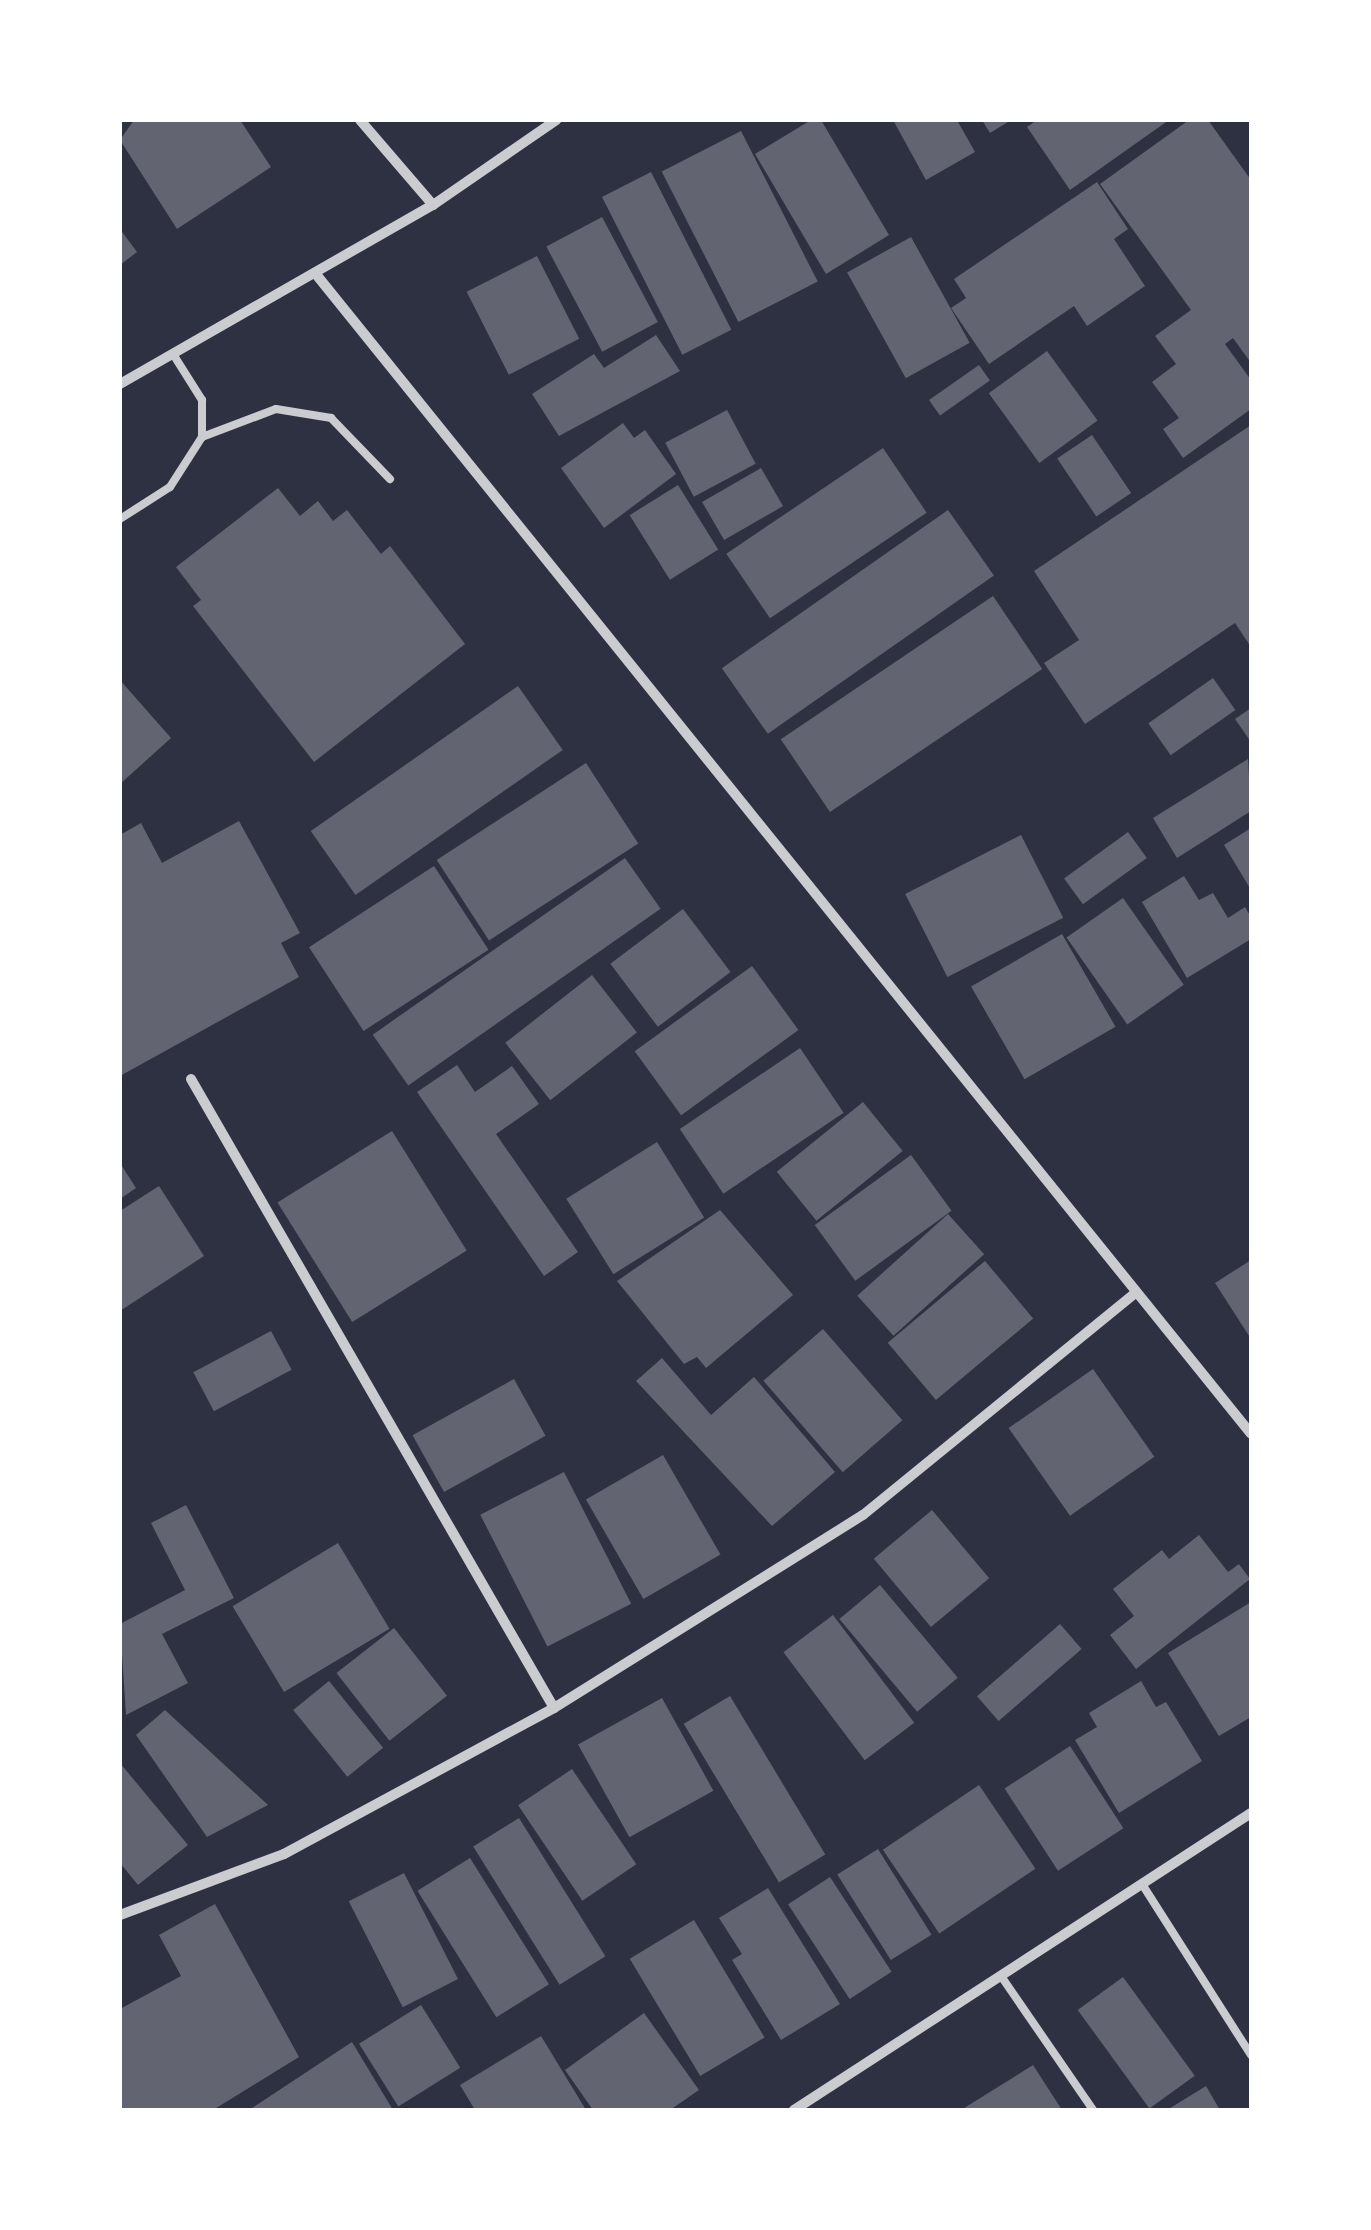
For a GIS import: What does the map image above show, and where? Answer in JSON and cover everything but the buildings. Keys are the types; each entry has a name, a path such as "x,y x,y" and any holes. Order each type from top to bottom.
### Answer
{"street":[{"path":"360,120 433,205"},
{"path":"120,384 433,205 556,120"},
{"path":"315,273 1134,1294 1251,1434"},
{"path":"190,1079 554,1708"},
{"path":"120,1915 284,1854 554,1708 863,1515 1134,1294"},
{"path":"798,2109 1251,1813"}],"lane":[{"path":"120,519 170,487 202,437 202,400 173,354"},
{"path":"202,437 276,408 330,418 390,479"},
{"path":"1142,1884 1251,2055"},
{"path":"1001,1976 1093,2110"}]}
